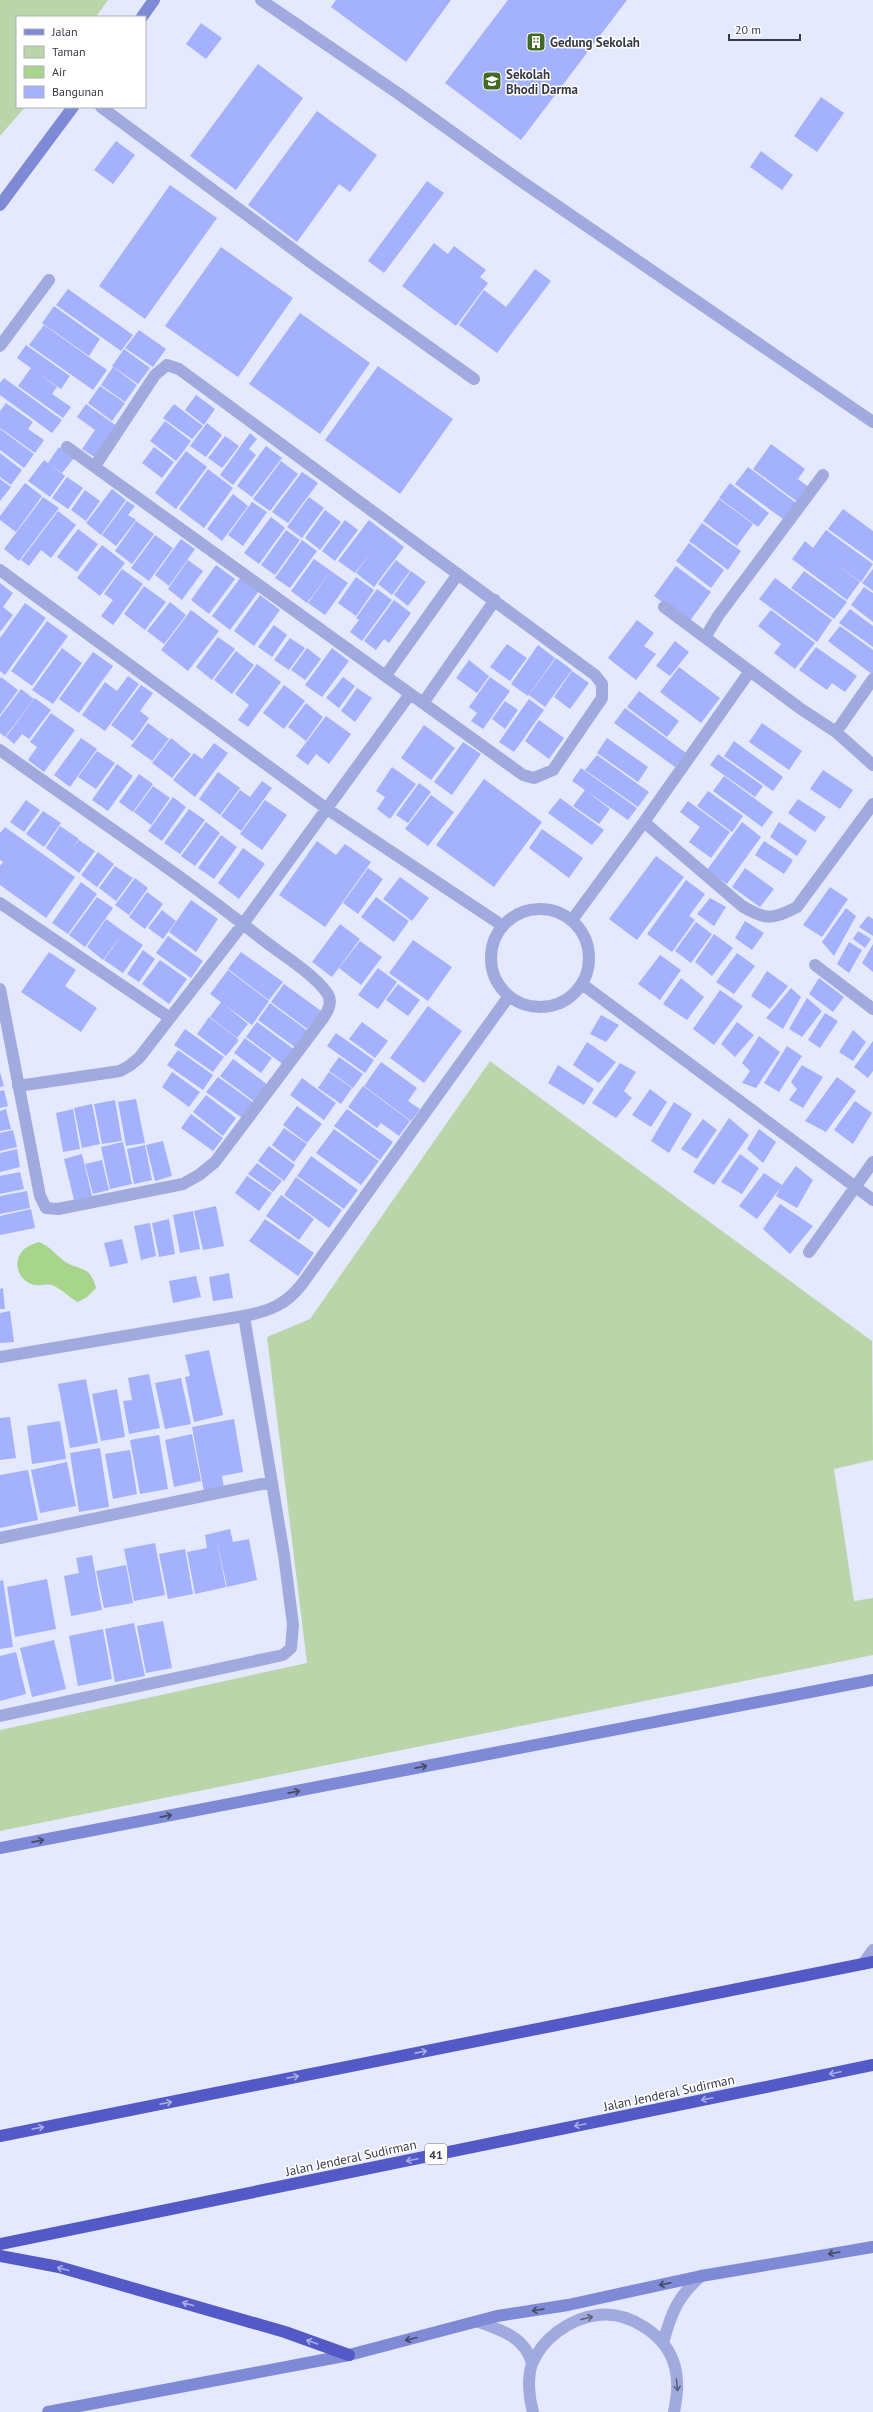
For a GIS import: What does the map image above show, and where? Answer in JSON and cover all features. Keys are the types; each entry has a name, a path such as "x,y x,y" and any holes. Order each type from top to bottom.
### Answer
{"highway":[{"path":"0,2136 868,1963"},
{"name":"Jalan Jenderal Sudirman","path":"0,2244 873,2065"},
{"path":"0,2256 59,2267 285,2332 349,2355"}],"street":[{"path":"143,16 154,0"},
{"path":"262,0 399,94 518,179 873,422"},
{"path":"0,205 72,108"},
{"path":"102,108 317,267 474,379"},
{"path":"0,346 49,280"},
{"path":"67,447 523,775 534,778 553,770 602,698 602,684 594,675 495,600 180,369 167,366 155,375 95,466"},
{"path":"706,636 718,616 823,475"},
{"path":"0,570 327,809 503,926"},
{"path":"386,675 458,574"},
{"path":"423,703 495,600"},
{"path":"664,607 706,636 750,671 836,732 873,765"},
{"path":"572,920 644,822 750,671"},
{"path":"836,732 873,679"},
{"path":"18,1086 120,1070 129,1066 170,1018 243,924 410,694"},
{"path":"0,750 243,924 310,976 328,994 330,1001 328,1011 215,1162 199,1175 183,1184 58,1209 46,1208 40,1196 0,989"},
{"path":"644,822 742,906 759,916 768,917 784,914 797,907 873,804"},
{"path":"0,902 170,1018"},
{"path":"544,909 560,912 572,920 584,935 589,951 588,968 582,984 571,996 561,1002 540,1008 523,1004 508,996 498,984 493,970 491,955 495,940 503,926 515,916 529,910 544,909"},
{"path":"816,965 873,1009"},
{"path":"582,984 873,1200"},
{"path":"0,1356 244,1316 277,1307 294,1295 508,996"},
{"path":"809,1252 873,1162"},
{"path":"0,1716 283,1655 289,1651 293,1643 293,1625 244,1316"},
{"path":"0,1538 271,1482"},
{"path":"0,1848 873,1680"},
{"path":"868,1963 873,1950"},
{"path":"48,2412 349,2355 497,2316 568,2305 701,2276 873,2247"},
{"path":"663,2343 677,2303 688,2287 701,2276"},
{"path":"532,2364 554,2334 574,2321 598,2315 628,2319 645,2327 663,2343 675,2366 678,2391 674,2412"},
{"path":"478,2322 513,2337 529,2352 532,2364 529,2400 533,2412"}],"green space":[{"path":"0,0 108,0 97,16 16,16 16,108 24,108 0,136"},
{"path":"490,1061 872,1341 873,1460 834,1469 854,1601 873,1598 873,1655 0,1831 0,1730 307,1663 267,1337 310,1319"}],"water":[{"path":"39,1242 49,1248 64,1261 84,1270 91,1275 96,1288 87,1297 78,1302 52,1285 33,1285 23,1279 17,1266 19,1257 24,1249"}],"building":[{"path":"336,0 451,0 406,62 331,7"},
{"name":"Gedung Sekolah","path":"508,0 627,0 521,140 445,83"},
{"path":"201,23 222,38 206,59 186,44"},
{"path":"258,64 303,98 236,190 190,156"},
{"path":"821,97 844,113 817,152 794,136"},
{"path":"317,111 377,155 350,192 339,184 297,242 248,205"},
{"path":"116,141 135,155 113,184 94,170"},
{"path":"761,151 793,175 782,190 750,167"},
{"path":"427,181 444,193 384,273 368,261"},
{"path":"170,185 217,218 145,319 99,286"},
{"path":"434,243 448,254 454,246 486,270 480,277 488,283 456,326 402,286"},
{"path":"221,247 293,298 238,377 165,326"},
{"path":"535,269 551,281 497,353 459,325 484,290 506,307"},
{"path":"68,289 133,335 121,351 56,305"},
{"path":"54,306 100,339 89,356 42,323"},
{"path":"300,313 370,363 320,434 249,384"},
{"path":"44,325 107,370 93,390 29,345"},
{"path":"139,330 166,349 153,367 125,348"},
{"path":"26,345 70,376 61,389 36,372 57,387 52,394 71,407 63,418 18,386 31,368 17,358"},
{"path":"124,349 150,368 138,384 112,366"},
{"path":"378,366 453,419 400,494 325,440"},
{"path":"113,367 137,385 125,402 101,385"},
{"path":"4,378 62,420 52,433 0,395 0,383"},
{"path":"100,386 125,403 112,421 88,403"},
{"path":"196,395 215,409 204,425 185,410"},
{"path":"6,403 33,422 28,429 44,440 35,453 0,428 0,411"},
{"path":"86,404 118,427 96,458 82,449 95,430 77,417"},
{"path":"174,404 203,426 192,439 163,418"},
{"path":"165,421 191,441 176,461 150,441"},
{"path":"207,423 222,435 206,457 190,446"},
{"path":"0,429 34,454 24,468 0,450"},
{"path":"250,433 257,439 249,449 256,455 233,485 220,475"},
{"path":"225,436 239,446 222,468 208,458"},
{"path":"771,444 805,469 798,479 810,488 799,503 753,469"},
{"path":"266,446 282,458 252,497 237,486"},
{"path":"59,447 74,458 62,473 48,463"},
{"path":"154,447 174,462 162,478 142,463"},
{"path":"186,451 207,467 176,509 155,493"},
{"path":"0,453 22,470 11,485 0,477"},
{"path":"44,460 65,476 50,497 28,481"},
{"path":"281,461 298,474 270,511 253,499"},
{"path":"748,467 799,505 787,522 735,484"},
{"path":"208,469 233,488 204,528 179,509"},
{"path":"302,472 318,483 288,523 272,512"},
{"path":"67,477 83,488 68,509 52,498"},
{"path":"0,479 11,487 0,501"},
{"path":"25,483 42,496 16,532 0,520 0,516"},
{"path":"730,483 769,513 758,527 719,498"},
{"path":"112,489 126,500 101,535 86,523"},
{"path":"85,490 100,501 86,521 71,510"},
{"path":"233,494 248,506 222,541 207,529"},
{"path":"43,497 59,508 19,561 4,549"},
{"path":"309,497 324,508 302,538 287,527"},
{"path":"719,499 753,524 737,546 703,521"},
{"path":"127,501 135,506 128,515 136,520 116,546 102,535"},
{"path":"252,502 267,512 243,546 228,535"},
{"path":"843,509 873,531 873,561 828,529"},
{"path":"325,510 341,522 320,550 305,538"},
{"path":"58,511 76,525 51,558 41,550 29,566 21,560"},
{"path":"271,517 285,528 259,564 244,553"},
{"path":"345,520 358,530 335,561 322,551"},
{"path":"369,520 404,547 374,587 356,573 372,551 355,573 338,561"},
{"path":"136,521 154,534 132,564 115,551"},
{"path":"702,523 741,551 728,570 689,541"},
{"path":"78,529 98,544 77,572 57,557"},
{"path":"286,530 300,540 275,575 261,565"},
{"path":"826,530 873,564 861,582 830,560 860,582 847,600 792,559 805,541 813,548"},
{"path":"155,535 173,548 149,581 131,568"},
{"path":"181,539 195,549 169,586 155,575"},
{"path":"302,540 317,551 290,588 275,578"},
{"path":"689,543 724,570 711,588 676,561"},
{"path":"102,545 125,563 100,596 77,578"},
{"path":"314,559 331,571 307,603 291,591"},
{"path":"188,560 203,571 182,600 168,589"},
{"path":"396,560 410,571 392,595 378,584"},
{"path":"216,565 235,579 209,614 191,600"},
{"path":"676,566 711,592 689,622 654,596"},
{"path":"122,569 143,584 113,625 101,616 113,600 104,594"},
{"path":"873,569 873,591 862,583"},
{"path":"331,571 348,583 325,615 308,603"},
{"path":"411,571 426,582 408,606 394,595"},
{"path":"804,571 847,602 834,619 791,588"},
{"path":"241,577 259,591 230,630 212,616"},
{"path":"356,577 374,590 356,616 338,603"},
{"path":"775,578 832,620 817,642 759,599"},
{"path":"0,583 13,593 3,607 13,615 0,632"},
{"path":"144,586 166,602 145,630 124,614"},
{"path":"864,587 873,593 873,622 851,605"},
{"path":"377,589 392,600 362,641 350,632 359,620 356,618"},
{"path":"260,595 280,610 254,646 234,631"},
{"path":"394,600 411,613 389,643 384,639 376,650 364,641"},
{"path":"170,602 186,615 164,644 147,631"},
{"path":"25,603 46,618 5,675 0,671 0,638"},
{"path":"850,609 873,626 873,647 839,623"},
{"path":"191,610 219,631 188,671 161,650"},
{"path":"771,610 815,643 795,669 774,653 781,644 758,626"},
{"path":"637,620 654,633 644,646 656,654 636,680 608,658"},
{"path":"47,621 68,636 32,686 11,671"},
{"path":"274,625 287,635 272,657 258,647"},
{"path":"840,626 873,650 873,675 828,641"},
{"path":"218,637 235,649 212,680 196,667"},
{"path":"290,638 305,648 289,670 274,660"},
{"path":"675,641 689,652 670,676 656,666"},
{"path":"507,644 527,658 510,681 490,667"},
{"path":"538,645 555,658 528,696 511,684"},
{"path":"816,647 857,676 845,692 832,683 827,690 799,670"},
{"path":"62,648 82,663 53,704 32,690"},
{"path":"307,648 321,659 305,680 291,670"},
{"path":"332,648 349,661 322,697 305,685"},
{"path":"236,651 254,665 232,694 214,680"},
{"path":"93,652 113,666 79,713 59,699"},
{"path":"556,658 572,670 545,707 529,695"},
{"path":"469,660 489,676 477,693 456,678"},
{"path":"257,664 281,682 248,727 238,720 249,705 235,694"},
{"path":"679,667 720,698 701,723 660,692"},
{"path":"572,671 589,683 570,709 554,697"},
{"path":"128,676 139,684 105,731 82,715 105,682 117,691"},
{"path":"1,677 18,690 0,715 0,679"},
{"path":"343,677 355,686 339,708 326,698"},
{"path":"490,677 510,691 483,729 471,721 477,713 469,707"},
{"path":"141,685 153,693 140,711 149,718 133,741 111,725"},
{"path":"284,685 305,701 284,729 263,713"},
{"path":"357,688 372,698 355,722 341,711"},
{"path":"21,689 34,699 5,737 0,733 0,717"},
{"path":"639,691 679,721 667,737 627,707"},
{"path":"35,698 51,710 29,739 22,734 14,744 6,737"},
{"path":"529,699 544,710 514,752 499,742"},
{"path":"505,701 518,710 505,729 492,719"},
{"path":"306,703 323,717 306,741 288,727"},
{"path":"625,708 686,753 675,767 614,723"},
{"path":"51,713 75,730 44,772 28,760 37,747 30,742"},
{"path":"326,716 351,734 329,764 316,754 308,765 296,756"},
{"path":"539,720 564,738 549,759 525,741"},
{"path":"148,723 169,739 152,761 131,746"},
{"path":"762,723 802,751 789,770 749,742"},
{"path":"424,725 455,748 431,780 401,758"},
{"path":"81,738 97,749 70,787 54,775"},
{"path":"171,738 191,754 172,778 152,763"},
{"path":"607,738 648,767 638,782 597,753"},
{"path":"734,741 783,777 773,791 724,756"},
{"path":"463,742 481,754 452,795 434,782"},
{"path":"214,743 228,753 195,797 173,780 194,753 202,759"},
{"path":"97,751 115,763 96,789 78,777"},
{"path":"718,754 763,786 755,797 710,765"},
{"path":"597,755 649,792 638,807 585,770"},
{"path":"117,764 133,776 108,811 92,800"},
{"path":"392,767 416,784 390,819 377,809 385,797 376,791"},
{"path":"581,768 637,808 628,820 572,781"},
{"path":"823,770 853,790 840,809 810,789"},
{"path":"218,772 240,788 220,815 199,799"},
{"path":"139,774 153,784 133,812 119,802"},
{"path":"724,776 773,812 762,827 713,791"},
{"path":"484,779 542,822 494,887 436,845"},
{"path":"262,781 272,788 241,831 221,816 240,790 250,797"},
{"path":"419,783 431,792 408,823 396,815"},
{"path":"153,786 170,798 151,825 134,812"},
{"path":"585,790 610,809 599,824 573,806"},
{"path":"708,791 743,816 732,832 697,806"},
{"path":"431,795 454,812 428,846 405,829"},
{"path":"173,797 186,807 162,841 148,831"},
{"path":"560,798 604,830 592,845 548,813"},
{"path":"798,799 826,817 815,832 788,813"},
{"path":"26,800 40,810 24,832 10,822"},
{"path":"265,800 287,815 262,850 240,834"},
{"path":"688,801 730,832 711,858 689,842 700,827 680,812"},
{"path":"189,809 205,820 180,854 164,843"},
{"path":"43,811 61,823 44,847 26,834"},
{"path":"206,822 220,833 195,866 181,856"},
{"path":"742,822 761,837 727,884 707,870"},
{"path":"779,822 807,841 797,856 770,837"},
{"path":"60,826 79,839 70,851 79,840 95,851 79,873 46,848"},
{"path":"5,827 75,877 46,918 0,885 0,866 3,862 0,860 0,833"},
{"path":"542,829 583,858 569,878 529,848"},
{"path":"221,835 237,847 214,879 198,868"},
{"path":"317,841 336,855 345,844 371,862 325,927 279,895"},
{"path":"764,841 793,860 784,874 755,855"},
{"path":"243,848 265,864 239,899 218,883"},
{"path":"98,852 114,864 97,887 81,875"},
{"path":"656,856 684,877 637,940 609,919"},
{"path":"115,866 133,878 116,901 99,888"},
{"path":"368,868 383,879 358,914 343,903"},
{"path":"745,868 774,889 760,907 732,887"},
{"path":"400,877 429,898 412,921 383,899"},
{"path":"135,878 148,888 129,915 115,905"},
{"path":"686,880 705,894 689,916 695,920 672,952 647,934"},
{"path":"81,882 97,894 68,934 52,923"},
{"path":"830,887 848,899 822,937 803,925"},
{"path":"147,892 163,904 145,929 129,917"},
{"path":"97,897 113,908 85,947 69,935"},
{"path":"376,897 409,921 394,942 361,917"},
{"path":"710,898 726,907 714,926 697,914"},
{"path":"191,900 218,919 196,952 169,932"},
{"path":"846,908 856,916 834,956 822,942"},
{"path":"162,910 176,921 163,939 148,928"},
{"path":"868,916 873,919 873,936 859,927"},
{"path":"106,919 124,932 103,960 87,947"},
{"path":"745,921 764,933 752,950 735,938"},
{"path":"696,922 712,934 691,963 675,951"},
{"path":"340,924 360,939 332,977 312,962"},
{"path":"858,931 871,939 865,948 853,939"},
{"path":"124,932 143,945 123,973 104,960"},
{"path":"714,934 733,948 712,976 695,962"},
{"path":"168,936 203,961 191,978 156,953"},
{"path":"413,940 452,967 428,1001 389,973"},
{"path":"360,941 382,957 361,985 339,968"},
{"path":"849,942 862,950 849,973 837,964"},
{"path":"873,944 873,972 862,963"},
{"path":"143,950 155,959 139,982 127,974"},
{"path":"49,952 76,970 65,986 97,1008 81,1032 21,992"},
{"path":"241,952 283,982 269,1000 228,969"},
{"path":"737,953 755,966 734,994 716,982"},
{"path":"660,955 681,970 660,1000 638,984"},
{"path":"160,960 187,979 169,1004 142,984"},
{"path":"378,968 397,982 378,1009 358,995"},
{"path":"228,970 269,1001 252,1025 210,994"},
{"path":"767,971 788,986 770,1009 751,996"},
{"path":"681,978 704,997 687,1020 663,1004"},
{"path":"819,978 844,997 833,1012 809,994"},
{"path":"284,984 324,1013 310,1031 271,1002"},
{"path":"398,984 420,1000 408,1016 386,1000"},
{"path":"791,988 801,997 783,1029 766,1018"},
{"path":"720,990 743,1006 714,1045 693,1029"},
{"path":"807,998 822,1011 802,1037 789,1029"},
{"path":"221,1002 248,1024 237,1038 210,1017"},
{"path":"270,1003 308,1031 296,1048 258,1020"},
{"path":"428,1006 462,1031 424,1083 390,1058"},
{"path":"825,1013 838,1021 820,1048 808,1040"},
{"path":"601,1015 619,1025 606,1042 590,1034"},
{"path":"209,1017 239,1040 226,1056 197,1034"},
{"path":"257,1022 295,1050 284,1065 246,1037"},
{"path":"362,1022 388,1041 375,1058 349,1039"},
{"path":"737,1022 754,1035 735,1057 721,1044"},
{"path":"185,1029 224,1057 213,1072 174,1045"},
{"path":"853,1030 866,1042 853,1061 839,1052"},
{"path":"336,1033 374,1060 365,1073 327,1046"},
{"path":"759,1036 780,1052 756,1088 742,1083 750,1071 742,1063"},
{"path":"245,1038 272,1058 261,1073 234,1053"},
{"path":"873,1041 873,1071 868,1078 854,1067"},
{"path":"587,1042 616,1062 599,1083 573,1065"},
{"path":"787,1046 802,1056 779,1092 764,1083"},
{"path":"178,1050 213,1075 203,1090 167,1065"},
{"path":"339,1057 363,1074 353,1088 329,1071"},
{"path":"233,1059 268,1085 255,1102 220,1076"},
{"path":"381,1062 417,1088 408,1101 420,1109 411,1121 364,1086"},
{"path":"620,1063 636,1072 624,1091 632,1098 616,1118 592,1103"},
{"path":"558,1065 594,1089 584,1105 548,1083"},
{"path":"802,1065 823,1077 803,1108 789,1100 797,1089 791,1082"},
{"path":"0,1072 4,1086 0,1087"},
{"path":"172,1072 200,1092 189,1107 162,1087"},
{"path":"329,1072 352,1088 341,1104 318,1088"},
{"path":"218,1077 254,1103 242,1118 206,1092"},
{"path":"837,1077 856,1091 826,1132 805,1121"},
{"path":"302,1078 336,1103 324,1120 290,1095"},
{"path":"363,1086 410,1121 399,1136 381,1123 377,1128 348,1107"},
{"path":"650,1089 667,1102 651,1127 632,1115"},
{"path":"4,1090 8,1106 0,1108 0,1091"},
{"path":"206,1095 236,1118 223,1136 193,1112"},
{"path":"136,1099 145,1143 126,1146 118,1102"},
{"path":"115,1100 122,1141 102,1144 94,1104"},
{"path":"855,1101 872,1113 853,1144 834,1130"},
{"path":"674,1102 692,1114 669,1153 651,1141"},
{"path":"92,1104 100,1144 82,1148 74,1108"},
{"path":"297,1106 322,1124 307,1143 283,1125"},
{"path":"6,1109 11,1129 0,1131 0,1111"},
{"path":"73,1109 80,1149 63,1152 56,1113"},
{"path":"347,1109 393,1142 380,1160 334,1126"},
{"path":"191,1114 223,1138 213,1151 181,1128"},
{"path":"729,1118 749,1135 714,1185 693,1172"},
{"path":"703,1119 717,1130 697,1159 681,1149"},
{"path":"284,1128 307,1144 294,1162 272,1145"},
{"path":"334,1129 379,1161 361,1185 316,1153"},
{"path":"759,1129 776,1142 763,1163 747,1149"},
{"path":"13,1130 17,1147 0,1151 0,1133"},
{"path":"163,1141 172,1176 155,1181 146,1145"},
{"path":"123,1142 132,1184 110,1189 101,1147"},
{"path":"145,1145 152,1180 134,1184 127,1149"},
{"path":"269,1146 295,1165 284,1181 258,1161"},
{"path":"17,1149 20,1167 0,1172 0,1153"},
{"path":"82,1154 92,1196 74,1200 64,1159"},
{"path":"740,1154 759,1168 742,1194 721,1182"},
{"path":"311,1156 358,1190 344,1209 297,1176"},
{"path":"102,1160 109,1190 93,1194 85,1164"},
{"path":"257,1163 282,1181 273,1192 248,1174"},
{"path":"796,1166 813,1180 797,1208 776,1196 780,1188 757,1219 739,1206 764,1173 782,1185"},
{"path":"20,1172 24,1189 0,1194 0,1176"},
{"path":"247,1176 272,1193 259,1211 235,1193"},
{"path":"296,1177 342,1210 329,1228 284,1195"},
{"path":"27,1191 30,1208 0,1214 0,1196"},
{"path":"281,1195 314,1219 299,1240 266,1216"},
{"path":"780,1204 813,1226 790,1254 763,1229"},
{"path":"216,1206 224,1246 203,1250 194,1211"},
{"path":"31,1209 35,1228 0,1235 0,1216"},
{"path":"193,1211 200,1249 180,1253 173,1215"},
{"path":"169,1219 175,1254 159,1257 152,1223"},
{"path":"265,1219 314,1253 298,1276 249,1241"},
{"path":"150,1223 156,1256 141,1260 134,1226"},
{"path":"122,1239 128,1263 110,1267 104,1243"},
{"path":"229,1273 233,1298 213,1301 209,1277"},
{"path":"196,1276 201,1297 173,1303 169,1281"},
{"path":"3,1288 5,1309 0,1309 0,1289"},
{"path":"10,1311 14,1342 0,1343 0,1313"},
{"path":"209,1350 223,1415 194,1422 185,1377 190,1376 185,1355"},
{"path":"149,1374 160,1428 129,1434 123,1401 132,1400 128,1378"},
{"path":"181,1378 191,1424 165,1429 155,1383"},
{"path":"86,1379 98,1443 70,1448 58,1384"},
{"path":"117,1389 125,1437 101,1441 92,1394"},
{"path":"10,1417 16,1458 0,1460 0,1418"},
{"path":"234,1419 243,1472 222,1476 224,1488 204,1492 192,1427"},
{"path":"60,1421 66,1459 32,1464 27,1426"},
{"path":"192,1434 201,1481 174,1487 165,1440"},
{"path":"159,1435 168,1489 140,1494 130,1440"},
{"path":"100,1448 109,1507 79,1512 70,1453"},
{"path":"130,1450 137,1494 113,1499 105,1454"},
{"path":"67,1462 76,1506 40,1513 31,1470"},
{"path":"28,1470 38,1520 0,1528 0,1475"},
{"path":"230,1529 233,1542 249,1539 257,1580 227,1587 216,1537 226,1587 195,1594 187,1552 207,1548 205,1535"},
{"path":"155,1543 165,1595 134,1601 124,1549"},
{"path":"185,1549 193,1594 168,1599 159,1554"},
{"path":"92,1555 102,1610 71,1616 64,1576 79,1573 76,1558"},
{"path":"126,1565 133,1603 104,1608 96,1571"},
{"path":"47,1579 56,1629 15,1637 7,1587"},
{"path":"3,1580 13,1647 0,1649 0,1581"},
{"path":"163,1621 172,1668 146,1673 137,1626"},
{"path":"134,1623 145,1676 115,1682 105,1629"},
{"path":"103,1629 112,1679 78,1686 69,1636"},
{"path":"54,1640 66,1689 32,1697 20,1648"},
{"path":"16,1652 26,1694 0,1701 0,1656"}],"place":[{"name":"Gedung Sekolah","path":"536,42"},
{"name":"Sekolah Bhodi Darma","path":"492,81"}]}
